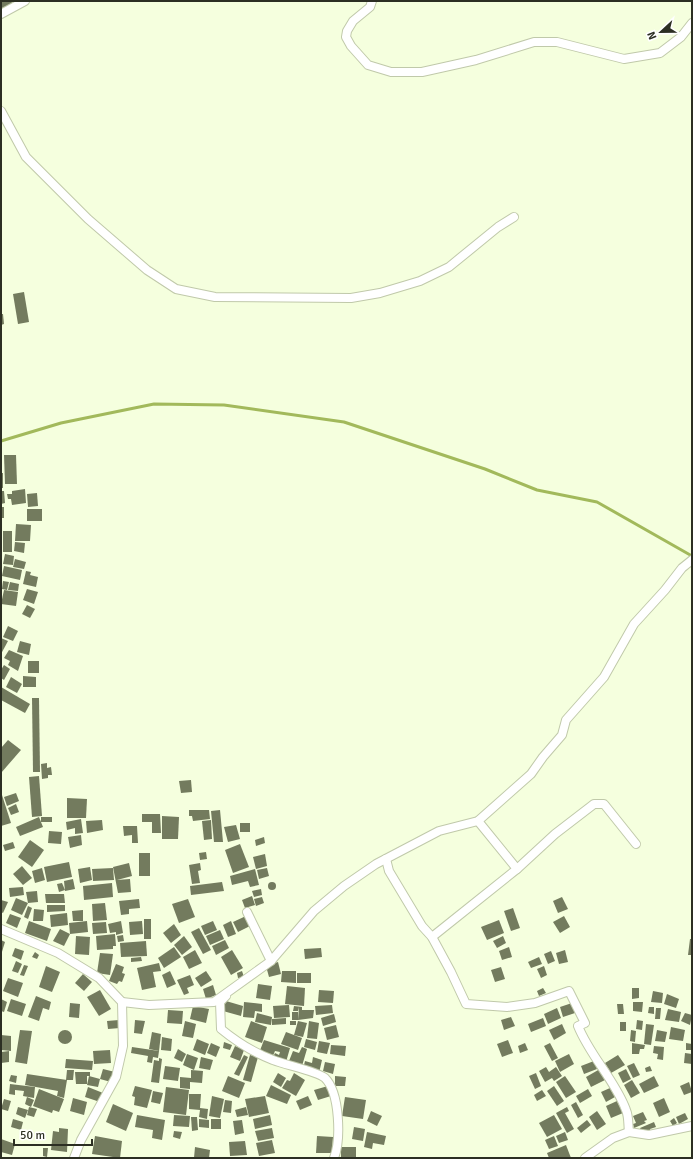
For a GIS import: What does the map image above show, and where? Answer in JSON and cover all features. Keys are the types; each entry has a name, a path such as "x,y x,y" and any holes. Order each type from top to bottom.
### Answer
{"street":[{"path":"372,1 370,7 353,21 347,31 346,37 351,46 368,65 391,72 422,72 476,60 534,42 558,42 624,59 639,57 660,53 681,37 692,23"},
{"path":"1,14 20,2"},
{"path":"1,111 26,157 88,219 147,270 176,289 215,298 351,298 380,293 420,281 449,267 498,227 514,217"},
{"path":"1,929 58,953 99,978 122,1002 149,1005 214,1002 271,961 314,911 344,886 386,859 439,832 478,821 531,774 562,735 566,720 604,677 634,624 666,590 682,568 692,560"},
{"path":"432,937 517,869 554,834 594,804 604,804 636,844"},
{"path":"478,821 517,869"},
{"path":"386,859 389,871 422,926 432,937 466,1004 507,1007 535,1003 569,991 585,1023 578,1026 582,1036 614,1085 627,1112 629,1132"},
{"path":"247,912 271,961"},
{"path":"227,994 220,1002 221,1029 239,1044 273,1060 317,1073 328,1081 334,1095 337,1112 337,1150 334,1158"},
{"path":"74,1158 81,1140 116,1076 122,1046 122,1002"},
{"path":"585,1158 613,1138 629,1132 649,1135 692,1126"}],"building":[{"path":"11,1 13,4 1,10 1,2"},
{"path":"24,292 29,322 18,324 13,294"},
{"path":"1,314 3,314 4,324 1,325"},
{"path":"4,455 16,455 17,484 5,484"},
{"path":"1,473 3,473 3,488 1,488"},
{"path":"25,489 26,503 12,505 11,499 8,499 7,494 12,494 12,491"},
{"path":"1,491 4,491 5,503 1,504"},
{"path":"37,493 38,506 28,507 27,494"},
{"path":"1,507 4,507 4,518 1,518"},
{"path":"27,509 42,509 42,521 27,521"},
{"path":"16,524 31,525 30,541 15,541"},
{"path":"3,531 12,531 12,552 3,552"},
{"path":"15,542 25,543 24,553 14,551"},
{"path":"5,554 14,556 13,565 3,564"},
{"path":"15,559 26,562 24,569 13,567"},
{"path":"4,566 22,570 20,580 2,576"},
{"path":"26,571 31,572 30,575 38,577 36,587 23,584"},
{"path":"3,581 9,582 7,590 2,589"},
{"path":"10,582 19,584 18,591 8,590"},
{"path":"27,589 38,592 34,604 23,600"},
{"path":"4,590 18,592 16,606 1,604"},
{"path":"27,605 35,609 30,618 22,614"},
{"path":"8,626 18,631 13,641 3,637"},
{"path":"1,638 8,641 1,654"},
{"path":"20,641 31,644 29,655 17,652"},
{"path":"9,650 23,656 18,671 8,665 10,661 4,658"},
{"path":"28,661 39,661 39,673 28,673"},
{"path":"4,665 10,669 4,680 1,678 1,670"},
{"path":"23,676 36,677 36,687 23,687"},
{"path":"11,677 22,684 17,693 6,687"},
{"path":"1,687 30,704 25,713 1,700"},
{"path":"32,698 39,698 40,772 33,772"},
{"path":"8,740 21,750 1,773 1,748"},
{"path":"47,763 47,768 51,767 52,775 48,775 48,778 42,779 41,764"},
{"path":"39,776 42,816 32,817 29,777"},
{"path":"191,780 192,792 181,793 179,781"},
{"path":"16,793 19,801 7,806 4,797"},
{"path":"1,795 11,823 1,826"},
{"path":"67,798 87,799 86,818 67,818"},
{"path":"16,804 19,812 11,815 8,808"},
{"path":"189,810 209,810 210,819 193,821 192,816 189,816"},
{"path":"220,810 223,842 214,842 211,811"},
{"path":"142,814 160,814 161,833 152,833 152,822 142,822"},
{"path":"162,816 179,817 178,839 162,839"},
{"path":"39,817 43,827 20,836 16,827"},
{"path":"41,817 52,817 52,822 41,822"},
{"path":"81,819 83,833 75,834 75,828 67,830 66,822"},
{"path":"102,820 103,830 87,833 86,821"},
{"path":"211,820 212,839 204,840 202,821"},
{"path":"240,823 250,823 250,832 240,832"},
{"path":"236,825 240,839 228,842 224,827"},
{"path":"123,826 137,826 138,843 132,843 132,835 124,836"},
{"path":"49,831 62,832 61,844 48,843"},
{"path":"81,835 82,845 70,848 68,837"},
{"path":"264,837 265,843 256,846 255,840"},
{"path":"30,840 44,850 32,867 18,857"},
{"path":"13,842 15,848 5,851 3,845"},
{"path":"240,844 249,867 233,873 225,850"},
{"path":"206,852 207,859 200,860 199,853"},
{"path":"139,853 150,853 150,876 139,876"},
{"path":"265,854 267,866 256,869 253,857"},
{"path":"69,862 72,877 47,882 44,867"},
{"path":"129,863 132,876 117,880 130,879 131,892 118,893 113,867"},
{"path":"200,863 201,870 198,871 200,883 192,884 189,865"},
{"path":"22,866 32,878 23,885 13,874"},
{"path":"90,867 92,880 80,883 78,869"},
{"path":"42,868 45,880 35,883 32,871"},
{"path":"113,868 114,880 93,881 92,869"},
{"path":"267,868 269,876 259,879 257,870"},
{"path":"255,869 259,885 250,887 248,881 232,885 230,876"},
{"path":"73,879 75,889 65,891 64,881"},
{"path":"222,882 224,891 191,895 190,886"},
{"path":"270,882 274,882 276,886 274,890 270,890 268,888 268,884"},
{"path":"62,883 65,890 59,892 57,884"},
{"path":"112,883 113,897 84,900 83,886"},
{"path":"23,887 24,895 10,897 9,888"},
{"path":"261,889 262,895 254,897 252,891"},
{"path":"37,891 38,902 28,903 26,892"},
{"path":"45,894 64,894 65,903 46,903"},
{"path":"252,896 255,905 245,908 242,900"},
{"path":"262,897 264,903 256,906 254,899"},
{"path":"562,897 568,909 558,913 553,901"},
{"path":"16,898 28,903 22,915 11,910"},
{"path":"139,899 140,908 129,909 129,914 121,915 119,901"},
{"path":"188,899 195,917 179,923 172,904"},
{"path":"1,900 8,902 3,913 1,912"},
{"path":"105,903 107,920 93,921 92,904"},
{"path":"47,905 65,905 65,911 47,912"},
{"path":"28,906 32,908 28,919 24,917"},
{"path":"513,908 520,928 511,931 504,911"},
{"path":"34,909 44,910 43,921 33,921"},
{"path":"83,910 83,921 73,921 72,911"},
{"path":"67,913 68,925 51,927 50,915"},
{"path":"10,914 21,918 17,928 6,923"},
{"path":"246,916 250,926 238,932 233,922"},
{"path":"564,916 570,927 560,933 553,922"},
{"path":"144,919 151,919 151,939 144,939"},
{"path":"499,920 504,933 487,940 481,927"},
{"path":"29,921 51,929 47,941 25,933"},
{"path":"87,921 88,932 70,934 69,923"},
{"path":"121,921 123,933 116,935 116,932 110,933 108,924"},
{"path":"142,921 143,934 130,935 129,922"},
{"path":"213,921 217,930 205,935 201,926"},
{"path":"231,921 236,934 228,937 223,925"},
{"path":"106,922 107,933 93,934 92,923"},
{"path":"174,924 181,935 171,943 163,933"},
{"path":"199,928 211,950 203,954 191,932"},
{"path":"60,929 70,934 64,946 53,941"},
{"path":"220,930 224,939 210,945 206,936"},
{"path":"115,934 116,946 113,946 113,949 97,950 96,936"},
{"path":"123,935 124,941 118,942 117,936"},
{"path":"76,936 90,937 89,955 75,954"},
{"path":"184,936 192,947 182,955 174,945"},
{"path":"503,936 506,943 497,948 493,941"},
{"path":"690,939 692,939 692,955 688,955"},
{"path":"1,940 5,942 1,955"},
{"path":"225,940 229,948 216,955 212,946"},
{"path":"146,941 147,956 121,957 120,943"},
{"path":"174,947 181,957 164,968 158,958"},
{"path":"509,947 512,957 502,960 499,951"},
{"path":"15,948 24,951 21,960 12,956"},
{"path":"321,948 322,957 305,959 304,949"},
{"path":"195,950 202,963 189,969 183,957"},
{"path":"232,950 243,968 231,975 221,957"},
{"path":"565,950 568,962 559,964 556,953"},
{"path":"551,951 555,961 548,964 544,954"},
{"path":"35,952 39,955 37,959 32,957"},
{"path":"100,953 113,954 110,975 97,973"},
{"path":"141,957 142,961 131,962 131,958"},
{"path":"539,957 542,964 531,968 528,962"},
{"path":"16,961 22,964 18,973 12,971"},
{"path":"278,962 281,974 269,977 266,966"},
{"path":"159,963 161,971 153,972 156,987 142,990 137,968"},
{"path":"116,964 124,967 122,973 125,974 122,982 119,981 117,984 109,981"},
{"path":"24,965 28,966 24,976 20,975"},
{"path":"46,966 60,972 52,992 39,987"},
{"path":"544,966 547,975 541,978 537,969"},
{"path":"501,967 505,979 495,982 491,970"},
{"path":"170,971 176,984 167,988 162,975"},
{"path":"206,971 212,980 201,987 195,978"},
{"path":"242,971 244,977 238,978 237,973"},
{"path":"282,971 296,971 296,983 281,982"},
{"path":"297,973 311,973 311,983 297,983"},
{"path":"83,974 92,982 84,991 75,983"},
{"path":"190,975 194,985 187,988 189,993 184,995 177,980"},
{"path":"8,978 23,983 18,997 3,991"},
{"path":"258,984 272,986 270,1000 256,998"},
{"path":"213,985 216,995 206,999 203,989"},
{"path":"287,986 305,988 304,1006 285,1004"},
{"path":"543,988 546,993 539,996 537,991"},
{"path":"632,988 639,988 639,998 632,999"},
{"path":"100,990 111,1009 99,1016 87,997"},
{"path":"319,990 334,991 333,1003 318,1002"},
{"path":"653,991 663,993 662,1003 651,1002"},
{"path":"667,994 679,999 676,1008 664,1004"},
{"path":"36,996 51,1002 49,1010 43,1008 39,1021 28,1017"},
{"path":"1,999 7,1002 4,1012 1,1011"},
{"path":"11,999 26,1004 22,1016 7,1011"},
{"path":"226,1001 243,1006 241,1016 223,1011"},
{"path":"244,1002 262,1004 262,1012 255,1011 254,1018 243,1017"},
{"path":"633,1002 643,1002 642,1012 633,1011"},
{"path":"70,1003 80,1004 79,1018 69,1017"},
{"path":"572,1003 575,1013 563,1017 560,1007"},
{"path":"617,1004 623,1004 624,1014 618,1014"},
{"path":"289,1005 290,1017 274,1018 273,1006"},
{"path":"332,1005 333,1013 316,1015 315,1006"},
{"path":"193,1006 209,1009 206,1023 190,1019"},
{"path":"294,1006 302,1007 302,1010 314,1010 313,1018 298,1020 299,1007 298,1011 293,1011"},
{"path":"649,1007 654,1007 654,1014 648,1013"},
{"path":"557,1008 561,1018 548,1024 544,1014"},
{"path":"656,1008 661,1008 660,1019 655,1019"},
{"path":"668,1009 681,1012 679,1022 665,1020"},
{"path":"168,1010 183,1011 182,1024 167,1023"},
{"path":"292,1012 298,1012 298,1020 292,1020"},
{"path":"257,1013 272,1017 271,1025 255,1022"},
{"path":"685,1013 692,1015 690,1025 681,1021"},
{"path":"334,1014 336,1022 323,1026 321,1018"},
{"path":"511,1017 515,1026 504,1030 501,1020"},
{"path":"286,1018 286,1024 272,1025 272,1019"},
{"path":"543,1018 546,1026 531,1032 528,1024"},
{"path":"119,1020 120,1028 108,1029 107,1021"},
{"path":"135,1020 145,1021 142,1034 134,1033"},
{"path":"637,1020 643,1021 642,1030 636,1029"},
{"path":"185,1021 196,1024 193,1038 182,1036"},
{"path":"251,1021 267,1027 262,1043 245,1037"},
{"path":"290,1021 296,1021 296,1025 290,1025"},
{"path":"298,1021 307,1023 303,1037 294,1035"},
{"path":"309,1021 319,1023 317,1039 307,1038"},
{"path":"620,1022 626,1022 626,1031 620,1031"},
{"path":"562,1024 566,1033 554,1040 549,1030"},
{"path":"646,1024 654,1025 651,1045 644,1044"},
{"path":"336,1025 339,1037 327,1040 324,1028"},
{"path":"671,1027 685,1030 683,1041 669,1039"},
{"path":"20,1030 32,1031 27,1064 15,1062"},
{"path":"65,1030 70,1032 72,1037 70,1042 65,1044 60,1042 58,1037 60,1032"},
{"path":"631,1030 636,1031 635,1042 630,1041"},
{"path":"657,1030 667,1032 665,1042 655,1041"},
{"path":"152,1032 161,1034 159,1051 149,1049"},
{"path":"286,1032 302,1038 298,1050 281,1044"},
{"path":"1,1035 11,1036 11,1051 1,1050"},
{"path":"162,1037 172,1039 171,1051 161,1050"},
{"path":"197,1039 209,1044 205,1055 193,1050"},
{"path":"306,1039 317,1042 315,1050 304,1047"},
{"path":"264,1040 290,1048 286,1062 273,1057 275,1053 279,1055 280,1052 275,1051 272,1058 259,1053"},
{"path":"508,1040 513,1053 502,1057 497,1044"},
{"path":"319,1041 330,1043 327,1054 317,1052"},
{"path":"224,1042 232,1045 230,1050 223,1048"},
{"path":"211,1043 220,1047 216,1057 207,1053"},
{"path":"525,1043 528,1050 520,1053 518,1046"},
{"path":"550,1043 558,1058 552,1061 544,1046"},
{"path":"632,1043 645,1045 644,1049 640,1049 639,1054 632,1054"},
{"path":"686,1043 692,1044 692,1050 686,1050"},
{"path":"331,1045 346,1046 345,1056 330,1054"},
{"path":"235,1046 244,1050 240,1061 230,1057"},
{"path":"654,1046 664,1047 663,1060 657,1059 658,1054 653,1053"},
{"path":"132,1047 159,1051 158,1058 153,1057 152,1063 147,1062 148,1056 131,1053"},
{"path":"302,1047 307,1049 302,1066 289,1061 293,1051 299,1053"},
{"path":"178,1049 186,1054 182,1062 174,1058"},
{"path":"110,1050 111,1063 94,1064 93,1051"},
{"path":"9,1051 9,1062 1,1063 1,1052"},
{"path":"685,1053 692,1054 692,1064 684,1063"},
{"path":"187,1054 198,1058 194,1070 183,1065"},
{"path":"569,1054 574,1064 560,1072 555,1061"},
{"path":"244,1055 248,1057 239,1076 234,1074"},
{"path":"250,1055 258,1057 251,1082 243,1080"},
{"path":"618,1055 625,1065 611,1073 605,1063"},
{"path":"201,1057 213,1060 210,1070 199,1068"},
{"path":"313,1057 322,1060 319,1073 303,1069 305,1061 312,1063"},
{"path":"159,1058 162,1059 159,1083 151,1082 154,1060 159,1061"},
{"path":"66,1059 93,1061 92,1070 65,1068"},
{"path":"594,1061 597,1069 584,1074 581,1066"},
{"path":"325,1062 335,1064 333,1074 323,1071"},
{"path":"634,1063 640,1075 633,1078 627,1066"},
{"path":"165,1066 180,1068 178,1081 163,1079"},
{"path":"650,1066 652,1071 646,1072 645,1068"},
{"path":"546,1067 549,1072 556,1067 562,1076 554,1081 552,1078 545,1082 539,1071"},
{"path":"103,1069 115,1072 111,1082 100,1079"},
{"path":"600,1069 605,1080 591,1087 586,1077"},
{"path":"626,1069 631,1079 623,1083 618,1073"},
{"path":"67,1070 74,1070 73,1080 66,1080"},
{"path":"191,1070 203,1071 202,1083 190,1082 190,1089 180,1088 180,1077 191,1078"},
{"path":"75,1072 90,1072 90,1076 87,1076 87,1084 76,1084"},
{"path":"278,1073 286,1078 281,1087 273,1082"},
{"path":"294,1073 305,1080 296,1096 282,1088 287,1080 290,1081"},
{"path":"536,1073 541,1086 535,1089 529,1076"},
{"path":"27,1074 67,1080 64,1098 57,1096 58,1091 25,1085"},
{"path":"11,1075 17,1076 16,1083 9,1081"},
{"path":"89,1076 100,1079 98,1087 87,1085"},
{"path":"228,1076 245,1083 239,1098 222,1091"},
{"path":"335,1076 346,1077 345,1086 335,1086"},
{"path":"565,1076 576,1092 566,1098 556,1082"},
{"path":"654,1076 659,1086 644,1093 639,1084"},
{"path":"632,1080 640,1093 631,1098 624,1085"},
{"path":"689,1082 692,1092 684,1095 680,1086"},
{"path":"10,1084 35,1087 34,1098 23,1096 24,1091 15,1090 15,1095 9,1094"},
{"path":"271,1085 291,1095 287,1104 266,1096"},
{"path":"135,1086 152,1090 147,1108 134,1105 135,1097 132,1096"},
{"path":"328,1086 331,1096 318,1100 314,1090"},
{"path":"554,1086 564,1101 557,1106 547,1091"},
{"path":"88,1087 103,1093 100,1102 85,1097"},
{"path":"166,1087 189,1090 186,1115 163,1112"},
{"path":"610,1088 615,1097 606,1102 601,1092"},
{"path":"39,1089 64,1099 59,1112 53,1110 52,1113 33,1106"},
{"path":"588,1089 592,1096 580,1103 576,1096"},
{"path":"542,1090 546,1096 537,1101 534,1095"},
{"path":"153,1091 163,1093 160,1104 151,1102"},
{"path":"189,1094 201,1094 200,1108 208,1109 207,1119 199,1117 200,1110 189,1109"},
{"path":"212,1096 224,1099 220,1118 209,1116"},
{"path":"265,1096 269,1113 249,1117 245,1099"},
{"path":"308,1096 312,1105 300,1110 296,1101"},
{"path":"27,1097 34,1100 31,1107 25,1104"},
{"path":"345,1097 366,1100 363,1119 342,1116"},
{"path":"73,1098 87,1102 84,1115 70,1111"},
{"path":"664,1098 670,1112 659,1117 653,1103"},
{"path":"4,1099 11,1101 8,1111 1,1109"},
{"path":"225,1100 232,1101 231,1113 223,1112"},
{"path":"617,1101 623,1113 611,1118 606,1106"},
{"path":"576,1102 583,1115 578,1118 571,1105"},
{"path":"113,1104 133,1113 126,1131 106,1122"},
{"path":"18,1107 28,1110 25,1118 16,1114"},
{"path":"29,1107 37,1109 34,1117 27,1115"},
{"path":"246,1107 248,1115 237,1117 235,1110"},
{"path":"567,1107 569,1111 565,1113 574,1129 567,1133 556,1113"},
{"path":"371,1111 382,1116 377,1126 367,1121"},
{"path":"597,1111 606,1124 597,1130 589,1117"},
{"path":"643,1112 647,1120 644,1121 646,1123 634,1128 633,1124 636,1123 633,1116"},
{"path":"685,1113 688,1119 679,1124 676,1117"},
{"path":"137,1115 165,1120 162,1140 152,1138 153,1130 135,1127"},
{"path":"174,1115 190,1116 189,1127 173,1126"},
{"path":"270,1115 272,1125 255,1129 253,1119"},
{"path":"554,1115 562,1129 547,1137 539,1123"},
{"path":"191,1117 197,1117 198,1130 192,1131"},
{"path":"674,1118 677,1123 673,1126 670,1121"},
{"path":"13,1119 23,1122 21,1130 11,1127"},
{"path":"199,1119 209,1120 209,1128 199,1127"},
{"path":"211,1119 221,1119 221,1129 211,1129"},
{"path":"242,1120 244,1133 235,1135 233,1121"},
{"path":"587,1120 591,1125 581,1133 577,1128"},
{"path":"654,1122 656,1127 650,1129 652,1135 644,1138 640,1128"},
{"path":"354,1127 365,1129 363,1141 352,1139"},
{"path":"59,1128 68,1129 67,1152 51,1150 53,1131 59,1132"},
{"path":"272,1128 274,1138 258,1141 255,1131"},
{"path":"174,1131 182,1132 180,1139 173,1137"},
{"path":"367,1132 386,1136 384,1145 373,1143 372,1149 364,1147"},
{"path":"565,1132 568,1140 559,1143 556,1136"},
{"path":"95,1136 122,1141 120,1158 92,1154"},
{"path":"317,1136 333,1137 332,1153 316,1153"},
{"path":"554,1136 558,1146 549,1149 545,1140"},
{"path":"1,1139 15,1144 12,1155 1,1152"},
{"path":"272,1140 275,1153 259,1156 256,1143"},
{"path":"245,1141 247,1155 230,1156 229,1142"},
{"path":"566,1145 571,1158 549,1158 547,1153"},
{"path":"195,1147 210,1150 209,1158 194,1158"},
{"path":"341,1147 356,1147 356,1158 341,1158"},
{"path":"43,1148 48,1148 47,1157 43,1156"}],"waterway":[{"path":"1,441 61,423 154,404 224,405 344,422 485,469 537,490 597,502 692,556"}]}
